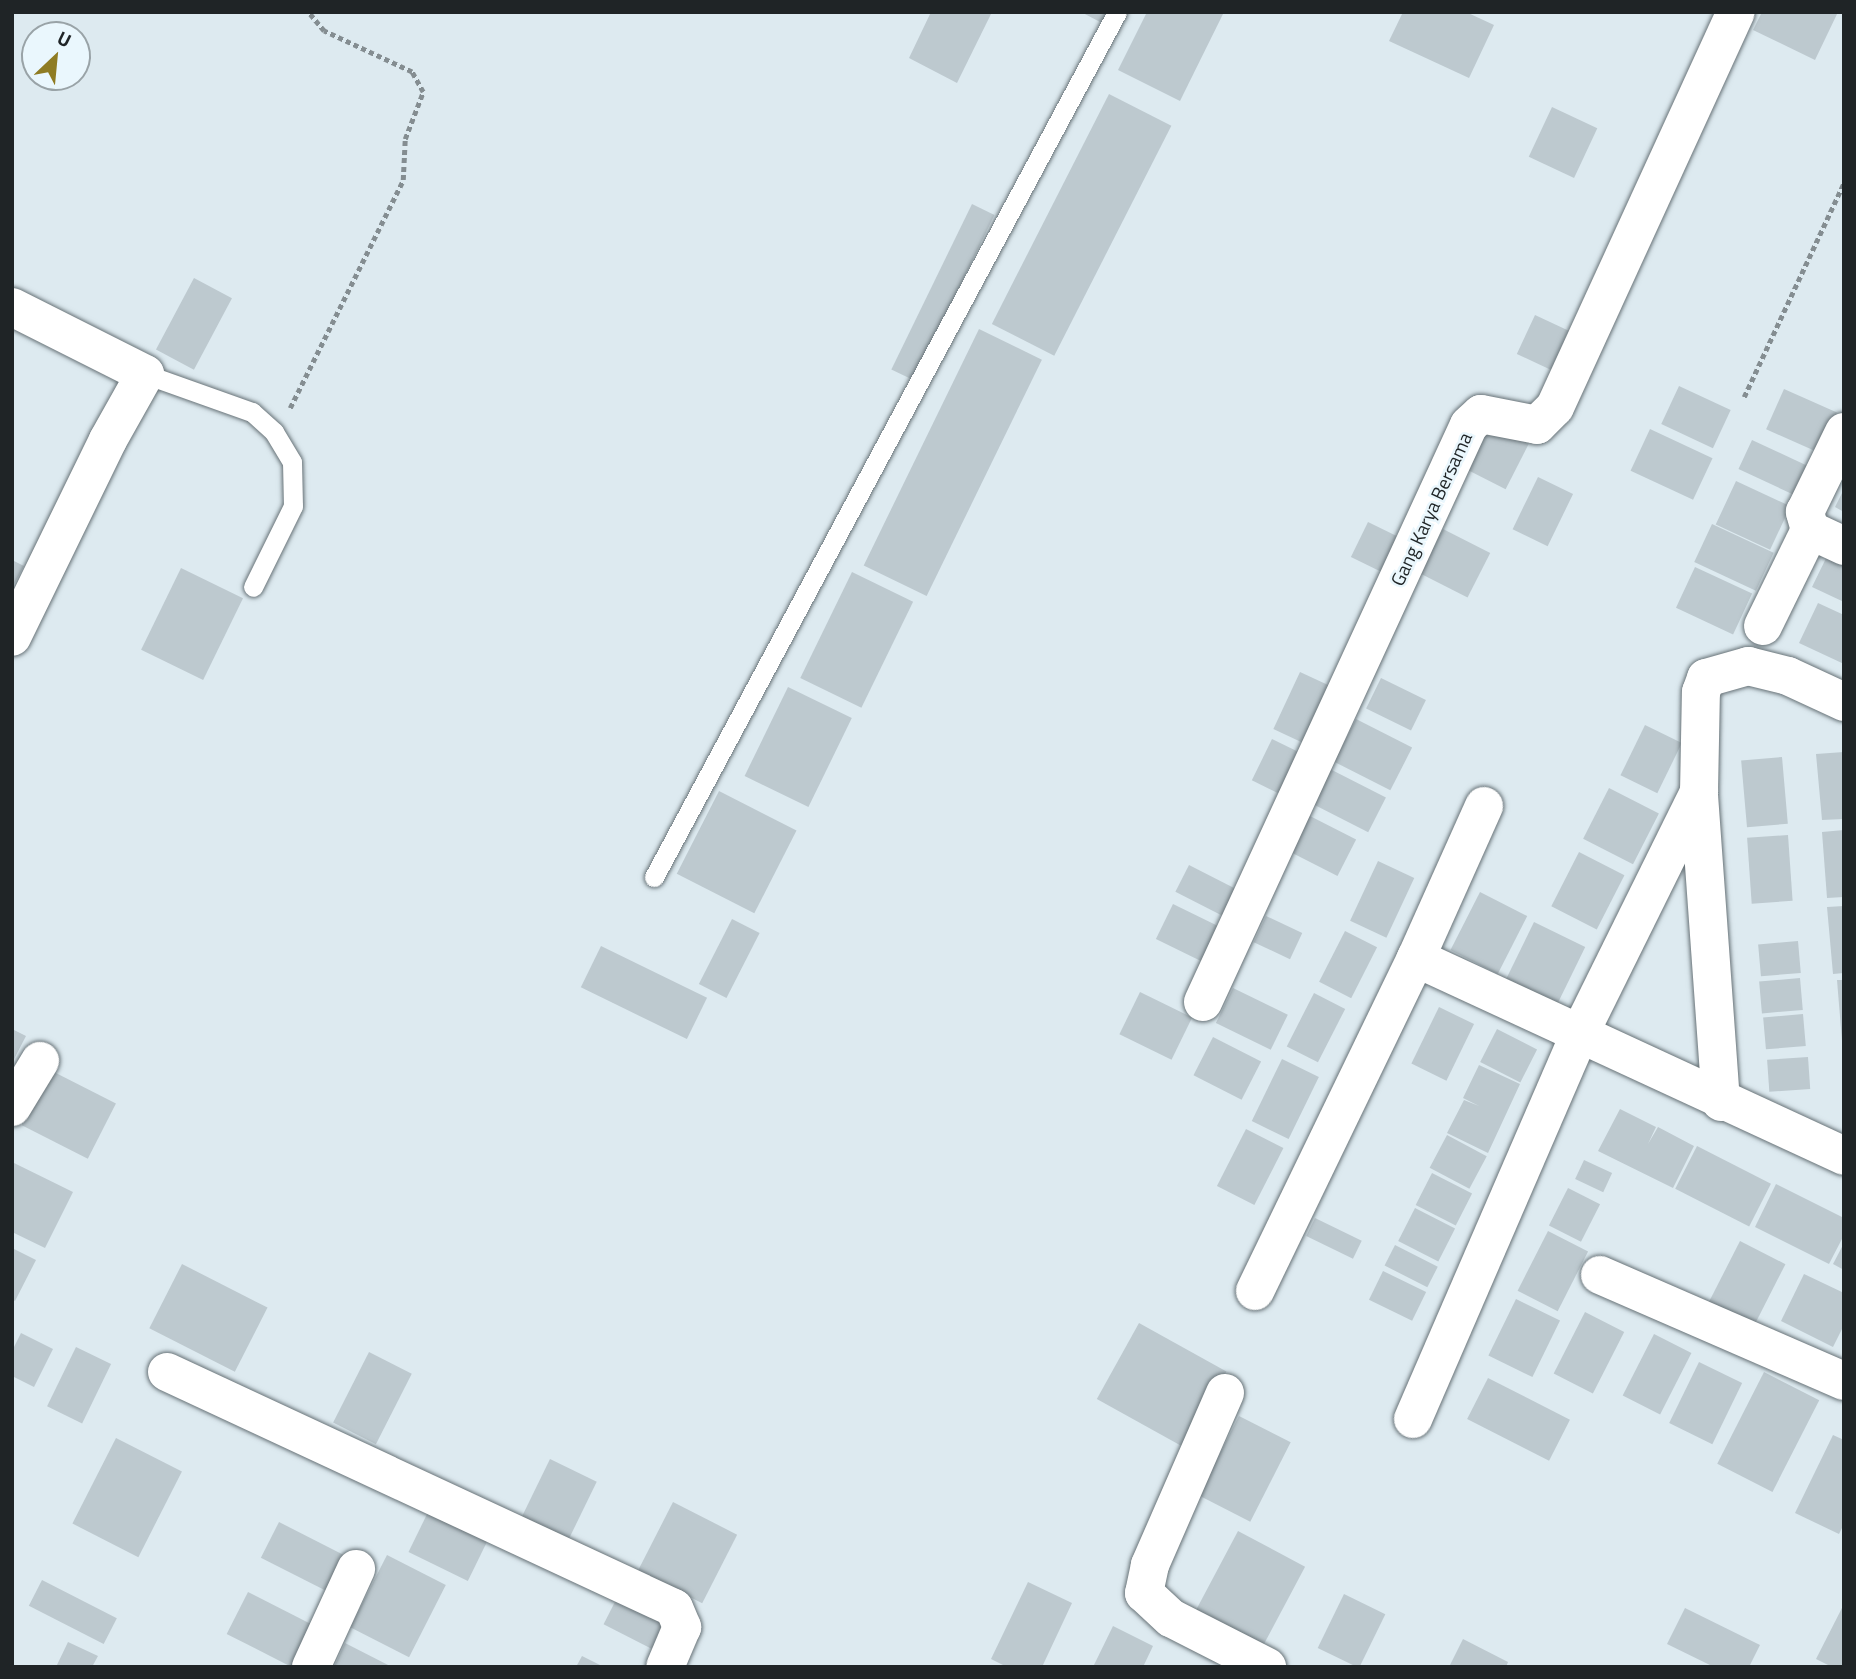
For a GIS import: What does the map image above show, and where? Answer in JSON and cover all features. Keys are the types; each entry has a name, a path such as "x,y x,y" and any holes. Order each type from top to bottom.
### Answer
{"street":[{"name":"Gang Karya Bersama","path":"1203,1002 1469,425 1480,414 1537,425 1555,407 1735,12"},
{"path":"12,307 145,374 108,440 12,636"},
{"path":"1763,626 1827,538 1805,512 1844,432"},
{"path":"1721,1102 1699,792 1700,702 1706,678 1748,666 1767,668 1844,702"},
{"path":"1413,1419 1578,1037 1699,792"},
{"path":"1255,1291 1416,958 1483,806"},
{"path":"1416,958 1578,1037 1844,1156"},
{"path":"12,1107 40,1060"},
{"path":"1600,1275 1844,1381"},
{"path":"167,1372 674,1608 681,1627 665,1667"},
{"path":"1225,1393 1150,1565 1144,1593 1171,1618 1267,1667"},
{"path":"312,1667 356,1569"}],"lane":[{"path":"654,877 1117,12"},
{"path":"145,374 252,412 274,432 292,463 293,506 253,587"}],"path":[{"path":"252,412 288,410 295,402 403,180 405,139 423,92 412,72 324,31 308,12"},
{"path":"1744,397 1844,183"}],"building":[{"path":"931,12 992,12 957,83 909,58"},
{"path":"1081,12 1107,12 1102,23"},
{"path":"1147,12 1224,12 1180,101 1118,70"},
{"path":"1403,12 1466,12 1494,25 1469,78 1389,41"},
{"path":"1762,12 1838,12 1815,60 1753,30"},
{"path":"1109,94 1171,126 1054,356 992,324"},
{"path":"1552,107 1597,128 1574,178 1529,157"},
{"path":"972,204 994,215 914,380 891,369"},
{"path":"194,278 232,298 194,370 156,350"},
{"path":"1535,315 1582,337 1564,376 1517,354"},
{"path":"979,329 1042,360 927,596 864,565"},
{"path":"1679,386 1731,410 1713,448 1661,424"},
{"path":"1784,389 1837,413 1819,453 1766,429"},
{"path":"1486,422 1529,444 1506,489 1463,467"},
{"path":"1650,429 1713,458 1693,500 1631,471"},
{"path":"1752,440 1807,466 1794,495 1738,469"},
{"path":"1538,477 1573,494 1548,546 1513,529"},
{"path":"1736,481 1790,506 1770,550 1716,525"},
{"path":"1844,489 1844,512 1835,507"},
{"path":"1368,522 1401,538 1384,573 1351,557"},
{"path":"1712,524 1774,553 1756,591 1694,562"},
{"path":"1443,529 1490,553 1468,598 1420,574"},
{"path":"1832,546 1844,552 1844,602 1812,587"},
{"path":"12,560 24,566 12,588"},
{"path":"1695,567 1752,594 1733,634 1676,608"},
{"path":"181,568 243,598 203,680 141,650"},
{"path":"852,572 913,602 861,708 800,678"},
{"path":"1818,603 1844,615 1844,664 1799,643"},
{"path":"1300,672 1343,692 1316,749 1273,729"},
{"path":"1381,678 1426,700 1411,730 1366,709"},
{"path":"788,687 852,718 808,807 745,776"},
{"path":"1356,719 1412,748 1390,790 1334,762"},
{"path":"1645,725 1682,743 1657,793 1620,775"},
{"path":"1272,739 1309,757 1289,798 1252,780"},
{"path":"1844,752 1844,819 1822,820 1816,754"},
{"path":"1782,757 1788,824 1747,827 1741,761"},
{"path":"1328,768 1386,798 1368,832 1310,803"},
{"path":"1609,788 1659,813 1633,864 1583,839"},
{"path":"719,791 797,830 754,913 677,874"},
{"path":"1308,815 1356,840 1338,876 1289,852"},
{"path":"1844,830 1844,897 1827,898 1822,832"},
{"path":"1788,835 1793,901 1752,904 1747,838"},
{"path":"1579,852 1624,875 1597,930 1551,906"},
{"path":"1378,861 1414,878 1386,938 1350,921"},
{"path":"1189,865 1243,893 1230,919 1175,892"},
{"path":"1480,892 1527,916 1498,974 1450,950"},
{"path":"1173,904 1225,929 1208,964 1156,939"},
{"path":"1844,906 1844,973 1833,974 1827,907"},
{"path":"1266,916 1302,933 1290,959 1254,942"},
{"path":"732,919 760,933 726,998 699,984"},
{"path":"1534,922 1585,947 1558,1004 1506,979"},
{"path":"1345,931 1377,947 1351,998 1319,982"},
{"path":"1798,941 1801,973 1761,976 1758,944"},
{"path":"601,946 707,998 687,1039 581,987"},
{"path":"1800,978 1803,1010 1762,1013 1759,982"},
{"path":"1837,980 1844,980 1844,1041 1842,1041"},
{"path":"1233,988 1288,1015 1271,1050 1216,1023"},
{"path":"1140,992 1192,1017 1172,1060 1119,1034"},
{"path":"1314,993 1345,1009 1318,1062 1287,1046"},
{"path":"1439,1007 1474,1024 1446,1081 1411,1064"},
{"path":"1803,1014 1806,1046 1766,1049 1763,1017"},
{"path":"12,1029 26,1036 12,1063"},
{"path":"1497,1029 1537,1049 1520,1082 1480,1062"},
{"path":"1213,1037 1261,1062 1242,1100 1193,1075"},
{"path":"1808,1057 1810,1089 1769,1092 1767,1060"},
{"path":"1282,1059 1319,1077 1289,1139 1252,1121"},
{"path":"1479,1065 1520,1084 1488,1153 1447,1133 1464,1100 1479,1106 1463,1098"},
{"path":"50,1070 116,1104 88,1159 22,1125"},
{"path":"1620,1109 1656,1127 1648,1144 1658,1127 1694,1146 1673,1188 1598,1151"},
{"path":"1246,1129 1283,1148 1254,1205 1217,1186"},
{"path":"1447,1135 1487,1156 1469,1189 1430,1168"},
{"path":"1697,1146 1771,1184 1749,1226 1675,1189"},
{"path":"1584,1160 1612,1173 1603,1192 1575,1179"},
{"path":"12,1162 73,1192 45,1248 12,1232"},
{"path":"1432,1173 1472,1193 1456,1226 1416,1205"},
{"path":"1776,1184 1844,1218 1844,1235 1829,1264 1755,1227"},
{"path":"1568,1188 1600,1204 1581,1242 1549,1225"},
{"path":"1415,1208 1455,1228 1438,1261 1398,1241"},
{"path":"1315,1218 1362,1241 1353,1259 1306,1236"},
{"path":"1548,1231 1588,1251 1558,1311 1518,1291"},
{"path":"1740,1241 1785,1264 1752,1329 1707,1306"},
{"path":"1844,1243 1844,1270 1833,1264"},
{"path":"1395,1245 1438,1267 1427,1287 1385,1265"},
{"path":"12,1248 36,1260 15,1301 12,1299"},
{"path":"182,1264 268,1308 235,1372 149,1328"},
{"path":"1383,1271 1426,1292 1412,1321 1369,1300"},
{"path":"1804,1274 1844,1293 1844,1325 1833,1347 1781,1321"},
{"path":"1516,1299 1560,1320 1532,1377 1488,1356"},
{"path":"1585,1312 1624,1332 1593,1393 1554,1373"},
{"path":"1139,1323 1226,1371 1184,1448 1097,1399"},
{"path":"21,1333 53,1349 34,1387 12,1376 12,1351"},
{"path":"1654,1334 1691,1353 1660,1415 1623,1395"},
{"path":"76,1347 111,1364 82,1423 47,1406"},
{"path":"369,1352 412,1374 376,1444 333,1422"},
{"path":"1699,1362 1742,1383 1712,1444 1669,1423"},
{"path":"1764,1372 1819,1400 1772,1492 1717,1464"},
{"path":"1488,1378 1570,1420 1549,1461 1467,1419"},
{"path":"1239,1416 1291,1442 1250,1522 1199,1495"},
{"path":"1833,1435 1844,1440 1844,1524 1839,1534 1795,1513"},
{"path":"116,1438 182,1472 138,1557 72,1524"},
{"path":"550,1459 597,1482 567,1542 521,1519"},
{"path":"673,1502 737,1535 702,1603 638,1571"},
{"path":"430,1508 489,1537 468,1581 409,1552"},
{"path":"279,1522 352,1559 334,1595 261,1558"},
{"path":"1238,1531 1305,1567 1259,1654 1192,1618"},
{"path":"387,1555 446,1585 409,1657 350,1627"},
{"path":"42,1580 117,1618 104,1644 29,1606"},
{"path":"1028,1582 1072,1603 1042,1667 1007,1667 991,1659"},
{"path":"248,1592 315,1626 294,1667 227,1634"},
{"path":"619,1594 679,1624 663,1655 604,1624"},
{"path":"1344,1594 1385,1614 1360,1667 1318,1648"},
{"path":"1844,1604 1844,1667 1832,1667 1816,1659"},
{"path":"1685,1608 1760,1645 1749,1667 1714,1667 1667,1644"},
{"path":"1113,1626 1153,1646 1143,1667 1093,1667"},
{"path":"1463,1639 1508,1662 1506,1667 1449,1667"},
{"path":"68,1642 98,1656 92,1667 56,1667"},
{"path":"345,1643 392,1667 334,1667"},
{"path":"582,1656 604,1667 576,1667"}]}
